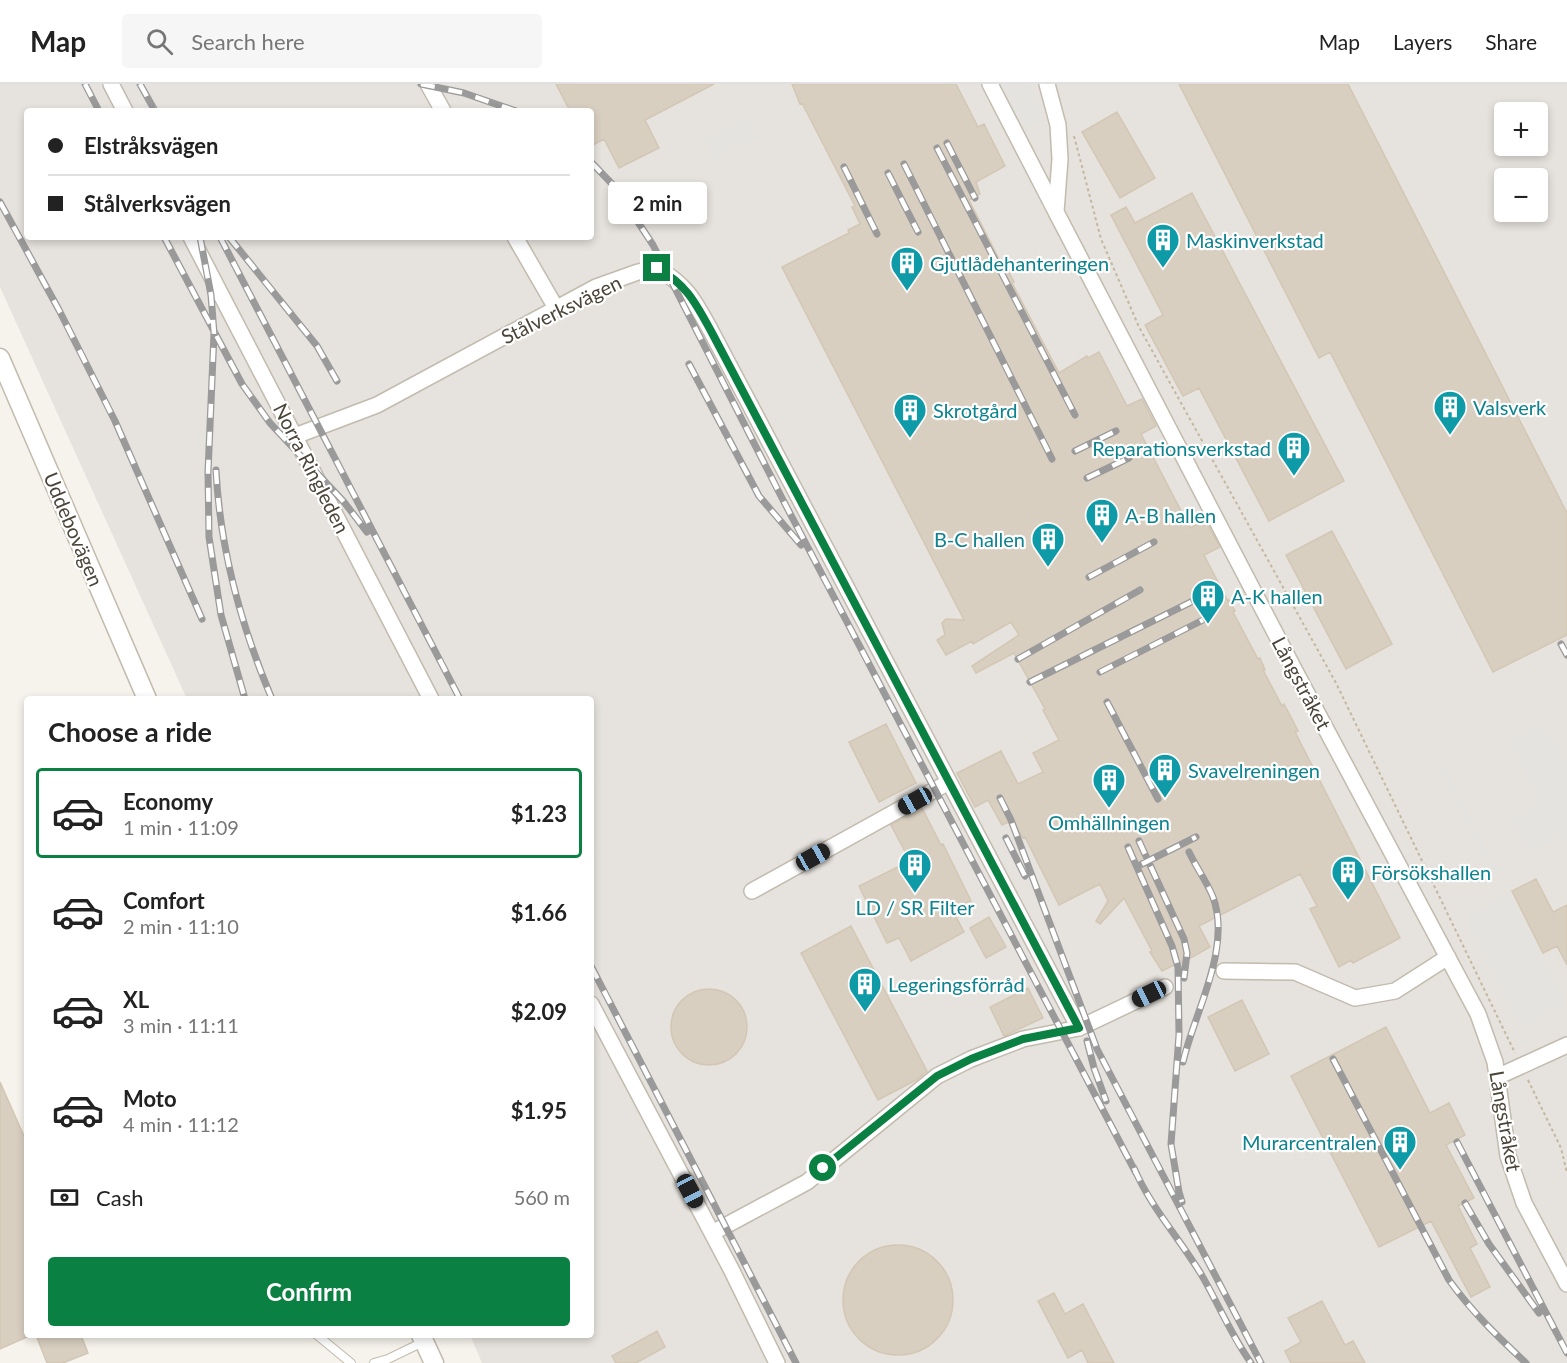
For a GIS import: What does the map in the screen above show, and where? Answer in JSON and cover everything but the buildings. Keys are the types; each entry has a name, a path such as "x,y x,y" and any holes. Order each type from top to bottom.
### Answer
{"street":[{"path":"111,84 123,108"},
{"path":"428,84 441,108"},
{"name":"Långstråket","path":"990,84 1295,670 1478,1014 1495,1062 1508,1156 1524,1203 1567,1284"},
{"path":"1047,84 1058,125 1060,159 1056,212"},
{"name":"Norra Ringleden","path":"193,240 429,696"},
{"path":"517,240 556,308"},
{"name":"Stålverksvägen","path":"295,436 377,405 596,287 638,272 657,268 674,277 691,295 711,331 1079,1028"},
{"name":"Uddebovägen","path":"0,358 146,696"},
{"path":"752,891 949,782"},
{"path":"1224,971 1294,972 1355,998 1395,991 1448,957"},
{"path":"712,1233 807,1182 937,1076 971,1059 1023,1039 1079,1028 1166,987"},
{"path":"594,1010 712,1233 777,1363"},
{"path":"1497,1077 1567,1045"},
{"path":"423,1338 434,1363"}],"lane":[{"path":"320,1338 351,1363"},
{"path":"374,1363 388,1359 423,1338"}],"path":[{"path":"1071,127 1101,239 1139,327 1336,683 1515,1053"},
{"path":"1525,1074 1561,1148 1567,1173"}],"shaded area":[{"path":"0,84 1567,84 1567,1363 482,1363 471,1338 594,1338 594,696 186,696 0,287"},
{"path":"993,84 1029,84 1046,117 1017,131"},
{"path":"748,115 759,137 714,161 703,140"},
{"path":"1543,720 1567,766 1567,849 1560,836 1527,853 1509,818 1539,803 1507,739"},
{"path":"1445,767 1498,871 1491,874 1438,771"},
{"path":"1510,893 1567,1004 1520,1029 1463,917"}],"railway":[{"path":"85,84 97,108"},
{"path":"140,84 153,108"},
{"path":"421,84 464,93 507,108"},
{"path":"947,143 975,198"},
{"path":"937,148 1075,415"},
{"path":"904,164 1052,459"},
{"path":"594,165 615,187 653,245 783,500 1136,1173"},
{"path":"844,167 877,234"},
{"path":"888,173 918,232"},
{"path":"0,202 59,310 115,421 202,619"},
{"path":"166,240 242,384 270,423 344,502 367,532"},
{"path":"201,240 211,295 214,333 208,472 209,537 221,615 244,696"},
{"path":"222,240 458,696"},
{"path":"231,240 317,346 337,381"},
{"path":"689,364 759,496 801,545"},
{"path":"1075,451 1116,431"},
{"path":"1087,478 1129,458"},
{"path":"216,470 222,529 234,587 251,644 271,696"},
{"path":"1089,577 1154,542"},
{"path":"1018,659 1140,590"},
{"path":"1030,682 1191,602"},
{"path":"1100,672 1203,620"},
{"path":"1561,644 1567,655"},
{"path":"1107,702 1158,799"},
{"path":"1000,798 1011,820 1097,1049 1261,1363"},
{"path":"1142,864 1196,837"},
{"path":"1006,838 1025,876"},
{"path":"1139,841 1184,939 1187,953 1184,978"},
{"path":"1128,847 1172,946 1178,967 1179,1035 1171,1144 1182,1202"},
{"path":"1183,1062 1209,981 1218,938 1218,917 1213,897 1189,852"},
{"path":"594,972 796,1363"},
{"path":"1087,1041 1106,1101"},
{"path":"1333,1059 1449,1280 1486,1324 1526,1363"},
{"path":"1457,1142 1567,1353"},
{"path":"1134,1168 1156,1209 1201,1274 1251,1363"},
{"path":"1465,1203 1489,1244 1539,1313"}],"place":[{"name":"Maskinverkstad","path":"1163,269"},
{"name":"Gjutlådehanteringen","path":"907,292"},
{"name":"Valsverk","path":"1450,436"},
{"name":"Skrotgård","path":"910,439"},
{"name":"Reparationsverkstad","path":"1294,477"},
{"name":"A-B hallen","path":"1102,544"},
{"name":"B-C hallen","path":"1048,568"},
{"name":"A-K hallen","path":"1208,625"},
{"name":"Svavelreningen","path":"1165,799"},
{"name":"Omhällningen","path":"1109,809"},
{"name":"LD / SR Filter","path":"915,894"},
{"name":"Försökshallen","path":"1348,901"},
{"name":"Legeringsförråd","path":"865,1013"},
{"name":"Murarcentralen","path":"1400,1171"}],"route":[{"path":"657,268 674,277 691,295 711,331 1079,1028 1023,1039 971,1059 937,1076 823,1168"}]}
